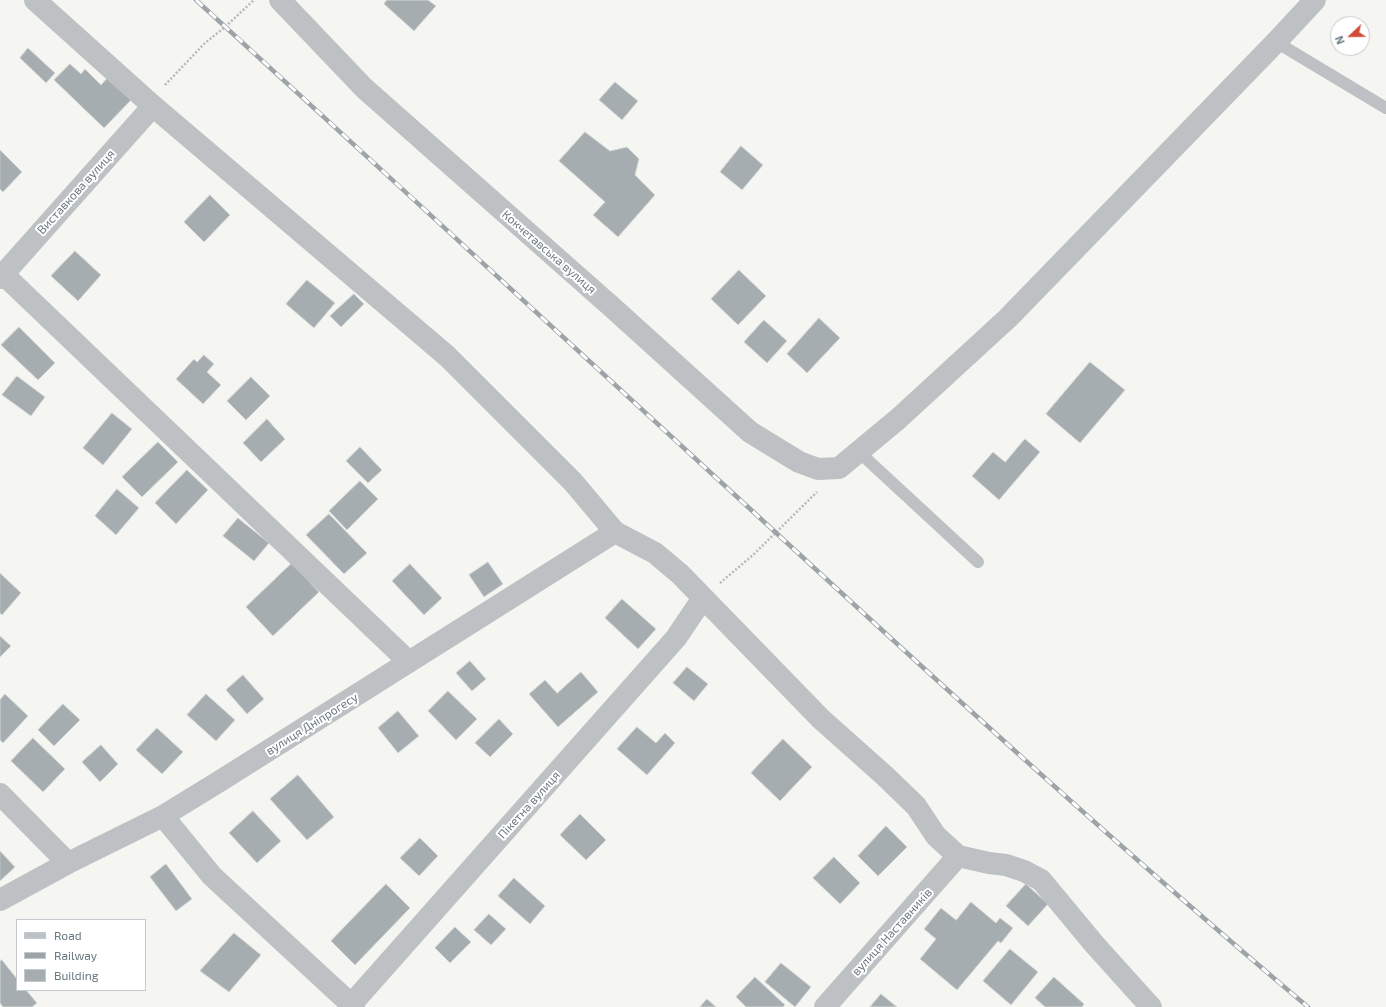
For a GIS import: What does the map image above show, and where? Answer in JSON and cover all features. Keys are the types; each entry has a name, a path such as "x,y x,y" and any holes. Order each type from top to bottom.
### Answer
{"street":[{"path":"34,0 153,106 447,356 573,482 615,532 655,553 680,574 821,719 916,806 936,836 958,856 988,863 1006,865 1024,871 1040,880 1095,945 1151,1007"},
{"name":"Кокчетавська вулиця","path":"280,0 364,88 613,308 750,432 805,464 818,469 839,468"},
{"path":"839,468 898,418 1008,318 1315,0"},
{"name":"Виставкова вулиця","path":"2,276 153,106"},
{"path":"2,276 409,662"},
{"name":"вулиця Дніпрогесу","path":"0,900 68,863 163,816 220,782 615,532"},
{"name":"Пікетна вулиця","path":"352,1006 676,638 703,598"},
{"path":"0,794 68,863"},
{"path":"163,816 212,876 352,1006"},
{"name":"вулиця Наставників","path":"825,1007 958,856"}],"lane":[{"path":"1276,42 1386,108"},
{"path":"859,452 978,562"}],"path":[{"path":"153,106 165,84 205,43 247,8 254,0"},
{"path":"703,598 753,555 839,468"}],"building":[{"path":"387,0 428,0 436,6 414,31 384,4"},
{"path":"28,48 55,73 46,83 20,58"},
{"path":"70,64 81,74 85,69 101,85 110,75 133,98 104,128 54,80"},
{"path":"615,82 638,101 622,120 599,100"},
{"path":"585,132 610,151 627,147 639,159 635,175 655,195 618,237 593,215 605,202 559,161"},
{"path":"741,146 763,165 742,190 720,172"},
{"path":"0,150 22,172 3,192 0,189"},
{"path":"210,195 230,215 204,242 184,222"},
{"path":"75,251 101,275 78,301 51,276"},
{"path":"739,270 766,296 738,325 711,299"},
{"path":"307,280 335,303 314,328 286,304"},
{"path":"354,294 364,304 341,327 330,316"},
{"path":"819,318 840,338 807,373 787,354"},
{"path":"764,320 787,341 767,363 744,342"},
{"path":"19,327 55,363 38,380 1,345"},
{"path":"204,355 214,364 207,372 221,385 203,404 176,379 194,359 197,362"},
{"path":"1090,362 1125,390 1080,443 1046,414"},
{"path":"17,376 45,397 31,416 2,395"},
{"path":"251,377 270,396 246,420 227,401"},
{"path":"112,413 132,429 103,465 83,448"},
{"path":"267,419 285,439 261,462 243,443"},
{"path":"1025,439 1040,452 999,500 972,476 993,452 1005,462"},
{"path":"158,442 178,462 142,497 122,477"},
{"path":"360,447 382,470 368,483 346,461"},
{"path":"187,470 208,490 176,524 155,503"},
{"path":"360,481 378,499 347,530 329,511"},
{"path":"117,489 139,508 116,535 95,516"},
{"path":"329,514 367,553 344,574 306,535"},
{"path":"238,518 269,543 254,561 223,536"},
{"path":"488,562 503,584 484,597 469,575"},
{"path":"292,563 319,592 273,636 246,607"},
{"path":"410,564 442,598 424,615 392,581"},
{"path":"0,573 21,593 2,615 0,613"},
{"path":"622,599 656,629 638,649 605,618"},
{"path":"0,636 11,646 0,657"},
{"path":"470,661 486,679 472,691 456,673"},
{"path":"687,667 708,684 694,701 673,683"},
{"path":"581,672 598,692 558,727 529,694 545,680 557,693"},
{"path":"243,675 264,699 247,714 226,690"},
{"path":"448,691 477,719 456,740 428,711"},
{"path":"5,694 28,716 3,743 0,740 0,700"},
{"path":"206,694 235,720 216,741 187,715"},
{"path":"63,704 80,720 54,746 38,730"},
{"path":"398,711 419,736 398,753 378,728"},
{"path":"499,719 513,734 490,757 475,743"},
{"path":"637,727 656,743 665,733 675,743 647,775 617,749"},
{"path":"157,728 183,752 162,774 136,750"},
{"path":"33,738 65,769 43,792 11,761"},
{"path":"783,739 812,767 780,801 751,773"},
{"path":"101,745 118,764 100,782 82,762"},
{"path":"298,775 334,817 307,840 270,799"},
{"path":"253,811 281,841 257,863 229,833"},
{"path":"580,814 606,840 586,860 560,835"},
{"path":"886,826 907,847 878,876 858,856"},
{"path":"420,838 438,856 419,876 400,858"},
{"path":"0,851 15,867 0,881"},
{"path":"834,857 860,883 840,904 813,878"},
{"path":"166,864 192,899 176,911 150,877"},
{"path":"514,878 545,906 530,924 498,896"},
{"path":"386,884 410,908 355,965 331,941"},
{"path":"1026,884 1048,904 1028,926 1006,906"},
{"path":"971,902 996,923 1000,918 1013,928 1001,943 998,941 957,990 920,959 936,939 924,929 941,908 956,920"},
{"path":"489,914 506,929 491,945 474,930"},
{"path":"455,927 471,942 450,963 435,948"},
{"path":"234,933 261,955 229,992 200,971"},
{"path":"1010,949 1038,972 1011,1005 983,981"},
{"path":"2,960 16,978 16,991 27,991 37,1003 32,1007 3,1007 0,1003 0,961"},
{"path":"781,963 811,987 795,1007 765,982"},
{"path":"755,977 785,1005 783,1007 746,1007 736,997"},
{"path":"1054,977 1084,1004 1082,1007 1045,1007 1035,998"},
{"path":"881,994 897,1007 870,1007"},
{"path":"707,999 716,1007 700,1007"}],"railway":[{"path":"196,0 971,712 1172,890 1308,1007"}]}
